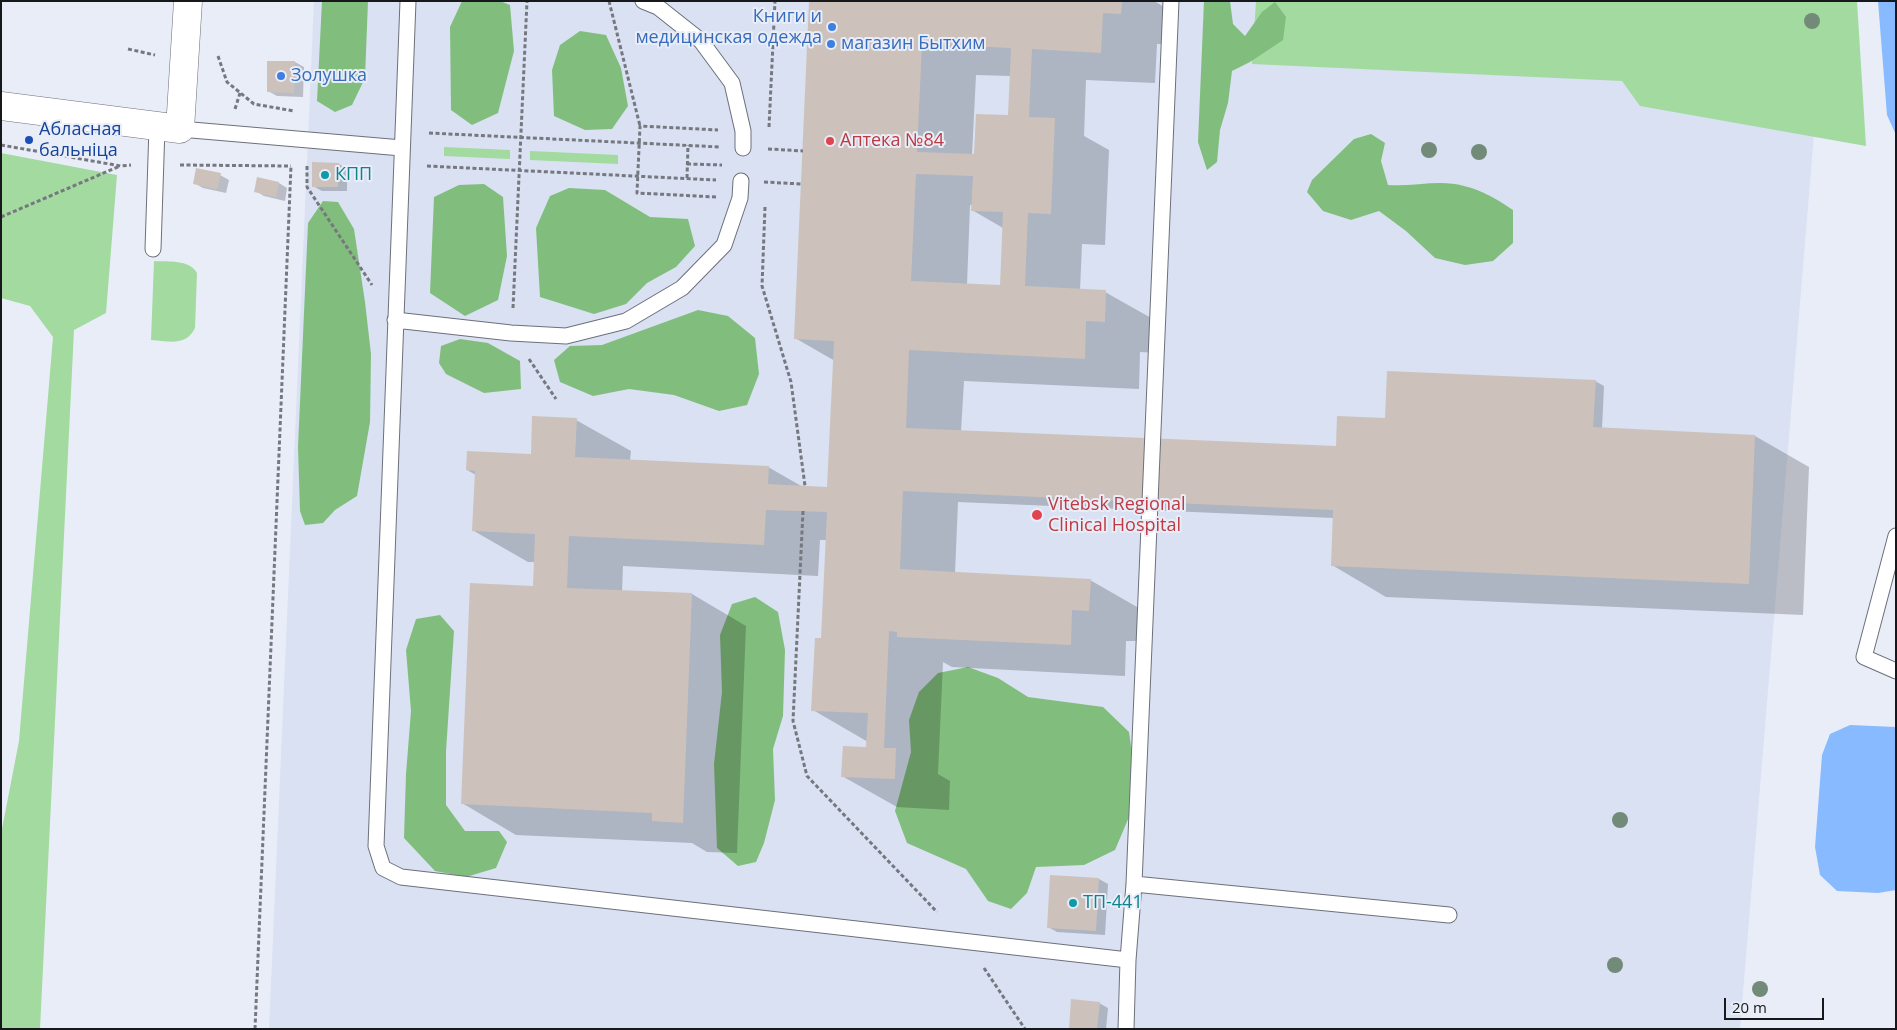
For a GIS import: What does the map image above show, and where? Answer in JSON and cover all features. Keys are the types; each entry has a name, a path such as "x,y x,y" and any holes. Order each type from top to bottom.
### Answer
{"street":[{"path":"1,106 168,128 188,1"}],"lane":[{"path":"408,1 376,846 383,868 401,877 1128,960"},
{"path":"643,1 658,7 701,42 732,83 743,132 743,148"},
{"path":"1126,1029 1128,960 1134,884 1171,1"},
{"path":"153,249 156,164 168,128 402,148"},
{"path":"395,320 566,336 626,321 682,288 724,246 740,198 741,181"},
{"path":"1896,536 1864,657 1896,670"},
{"path":"1134,884 1449,914"}],"path":[{"path":"527,1 511,332 556,399"},
{"path":"609,1 640,126 637,193 740,198"},
{"path":"769,130 774,1"},
{"path":"218,49 218,59 227,82 254,104 300,112"},
{"path":"640,126 743,132"},
{"path":"401,165 686,178 687,164 688,145 403,132"},
{"path":"768,150 769,140"},
{"path":"1,145 122,166 156,164 308,166 307,187 395,320"},
{"path":"687,164 724,166"},
{"path":"1,217 122,166"},
{"path":"256,1029 291,166"},
{"path":"766,202 762,286 792,382 804,486"},
{"path":"804,511 793,721 807,776 965,942 1025,1029"}],"shaded area":[{"name":"Vitebsk Regional Clinical Hospital","path":"314,1 1825,1 1740,1029 269,1029"}],"green space":[{"path":"322,1 368,1 365,78 352,105 335,112 317,101"},
{"path":"462,1 500,1 510,5 514,51 498,113 472,125 451,110 450,27"},
{"path":"1204,1 1230,1 1233,24 1245,36 1262,12 1275,2 1286,17 1283,40 1250,62 1232,71 1228,103 1220,130 1217,162 1207,170 1198,142"},
{"path":"1256,1 1857,1 1866,146 1640,106 1622,81 1252,64"},
{"path":"580,31 606,35 621,68 628,106 612,129 585,130 554,116 552,70 560,45"},
{"path":"1371,134 1385,143 1381,161 1388,185 1455,184 1471,188 1496,199 1513,210 1513,243 1493,261 1465,265 1435,258 1406,231 1379,211 1351,220 1323,211 1307,192 1312,180 1354,139"},
{"path":"444,147 510,150 510,159 444,156"},
{"path":"530,151 618,155 618,164 530,160"},
{"path":"1,153 117,175 106,313 74,330 40,1029 1,1029 1,834 19,741 53,337 30,306 1,298"},
{"path":"484,184 503,197 507,256 498,300 465,316 430,293 434,197 459,185"},
{"path":"569,188 605,190 650,217 688,219 695,246 676,267 647,283 626,304 594,314 540,297 536,228 550,196"},
{"path":"323,201 338,202 354,229 371,354 370,422 357,496 335,510 323,523 305,525 300,511 298,447 308,223"},
{"path":"154,261 184,263 197,273 195,328 187,338 176,342 151,340"},
{"path":"698,310 728,316 755,338 759,374 747,405 719,411 674,395 629,389 593,396 560,382 554,360 570,346 602,345"},
{"path":"460,339 488,343 520,361 521,389 484,393 446,374 439,363 441,346"},
{"path":"755,597 778,612 785,650 783,716 773,749 775,800 764,843 756,862 738,866 717,848 714,764 722,692 720,635 732,604"},
{"path":"440,615 454,631 446,751 446,805 465,831 499,831 507,842 496,868 466,877 435,871 404,838 406,774 411,711 406,650 416,619"},
{"path":"968,667 998,678 1028,697 1103,707 1129,732 1135,775 1129,817 1115,850 1084,865 1036,867 1027,893 1011,909 988,901 966,869 907,843 895,811 911,752 909,720 919,692 938,673"}],"water":[{"path":"1878,1 1896,1 1896,135 1887,115"},
{"path":"1850,725 1896,727 1896,890 1878,893 1837,891 1820,875 1815,847 1822,755 1830,734"}],"building":[{"path":"809,1 1122,1 1121,14 1103,13 1101,53 1032,49 1029,117 1055,118 1051,214 1028,213 1025,286 1106,290 1105,322 1086,321 1085,359 909,350 906,428 1336,446 1337,416 1385,418 1387,371 1596,380 1593,427 1755,435 1749,584 1331,566 1333,510 903,491 900,569 1091,579 1089,611 1072,610 1071,645 897,637 897,632 889,631 884,748 896,748 895,779 841,777 843,746 866,747 868,713 811,711 815,638 821,638 827,512 766,510 764,545 569,536 567,588 692,593 683,823 652,821 652,813 461,804 470,583 533,586 535,534 472,531 475,471 466,470 467,451 531,454 532,416 577,418 575,457 769,466 768,484 827,487 834,341 794,339","holes":["922,44 1011,48 1008,115 976,114 974,154 917,152","916,174 973,176 971,211 1003,212 1000,285 911,281"]},
{"name":"Золушка","path":"267,61 295,61 294,93 267,92"},
{"name":"КПП","path":"312,162 339,163 338,187 312,187"},
{"path":"196,168 221,173 217,189 193,184"},
{"path":"257,177 279,182 276,197 254,192"},
{"name":"ТП-441","path":"1050,875 1099,878 1096,931 1047,928"},
{"path":"1071,999 1100,1002 1097,1029 1069,1029"}],"place":[{"name":"Книги и медицинская одежда","path":"832,27"},
{"name":"магазин Бытхим","path":"831,44"},
{"name":"Золушка","path":"281,76"},
{"name":"Абласная бальніца","path":"29,140"},
{"name":"Аптека №84","path":"830,141"},
{"name":"КПП","path":"325,175"},
{"name":"Vitebsk Regional Clinical Hospital","path":"1037,515"},
{"name":"ТП-441","path":"1073,903"}]}
